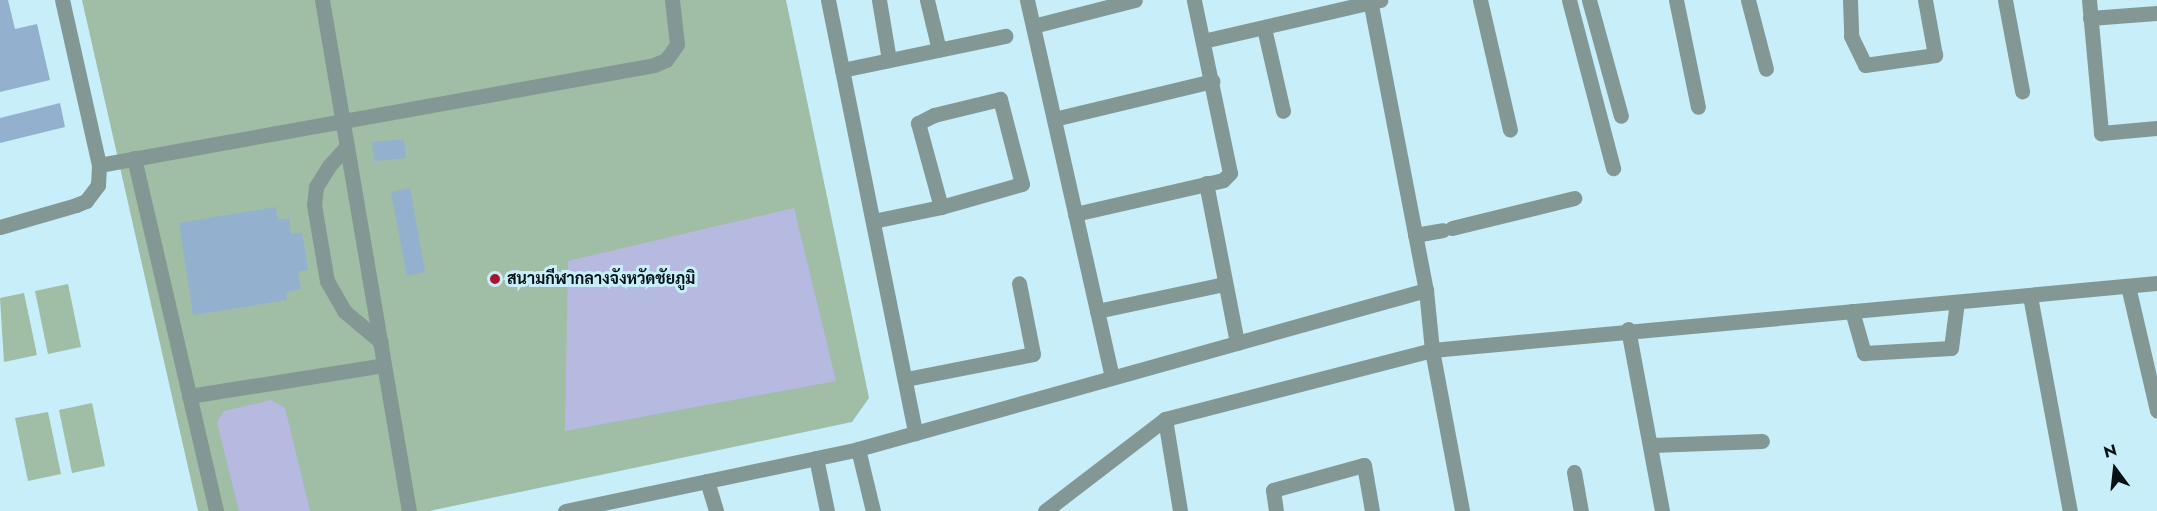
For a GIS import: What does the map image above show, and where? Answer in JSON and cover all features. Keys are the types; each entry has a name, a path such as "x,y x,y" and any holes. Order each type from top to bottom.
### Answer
{"street":[{"path":"0,227 86,201 98,185 99,165 62,0"},
{"path":"322,0 409,511"},
{"path":"99,165 654,65 666,60 677,44 672,0"},
{"path":"828,0 906,379 915,433"},
{"path":"879,0 890,60"},
{"path":"927,0 939,50"},
{"path":"1027,0 1112,378"},
{"path":"1033,26 1135,0"},
{"path":"1075,214 1223,180 1230,173 1194,0"},
{"path":"1480,0 1510,130"},
{"path":"1569,0 1613,168"},
{"path":"1589,0 1621,116"},
{"path":"1676,0 1698,107"},
{"path":"1748,0 1766,69"},
{"path":"1850,0 1851,36 1865,65 1935,56 1925,0"},
{"path":"2005,0 2022,91"},
{"path":"2089,0 2101,133 2157,128"},
{"path":"1203,41 1373,1 1426,290 1432,350 1462,511"},
{"path":"2090,18 2157,13"},
{"path":"1264,28 1283,111"},
{"path":"842,70 1005,36"},
{"path":"1054,120 1212,81"},
{"path":"873,221 940,207 1022,184 1000,99 934,115 918,123 940,207"},
{"path":"347,146 328,166 316,187 314,204 323,259 332,295 344,311 381,342"},
{"path":"134,158 216,511"},
{"path":"1206,183 1237,343"},
{"path":"1415,235 1574,198"},
{"path":"1045,511 1165,419 1432,350 1628,329 2030,296 2157,282"},
{"path":"906,379 1033,354 1019,284"},
{"path":"1097,311 1224,284"},
{"path":"2128,286 2157,411"},
{"path":"565,511 858,449 1426,290"},
{"path":"2030,296 2070,511"},
{"path":"1852,311 1864,353 1952,348 1957,302"},
{"path":"1628,329 1652,445 1662,511"},
{"path":"189,396 384,365"},
{"path":"1165,419 1180,511"},
{"path":"1652,445 1762,441"},
{"path":"858,449 873,511"},
{"path":"816,458 827,511"},
{"path":"1276,511 1274,490 1364,465 1372,511"},
{"path":"1574,472 1581,511"},
{"path":"707,481 716,511"}],"green space":[{"name":"สนามกีฬากลางจังหวัดชัยภูมิ","path":"82,0 786,0 869,398 852,422 429,511 198,511"},
{"path":"68,284 81,347 48,354 35,291"},
{"path":"24,293 37,355 4,362 0,298"},
{"path":"92,403 105,466 72,473 59,410"},
{"path":"48,412 61,474 28,481 15,418"}],"water":[{"path":"794,208 836,381 565,431 568,261"},
{"path":"271,400 285,408 310,511 239,511 217,422 224,411"}],"building":[{"path":"0,0 8,0 15,29 37,24 50,80 0,92"},
{"path":"60,103 65,127 0,143 0,118"},
{"path":"404,139 406,158 374,161 372,142"},
{"path":"410,188 425,272 407,276 391,192"},
{"path":"276,207 278,220 289,218 291,234 302,232 308,270 298,272 301,289 286,292 287,300 193,315 179,223"}],"place":[{"name":"สนามกีฬากลางจังหวัดชัยภูมิ","path":"495,279"}]}
